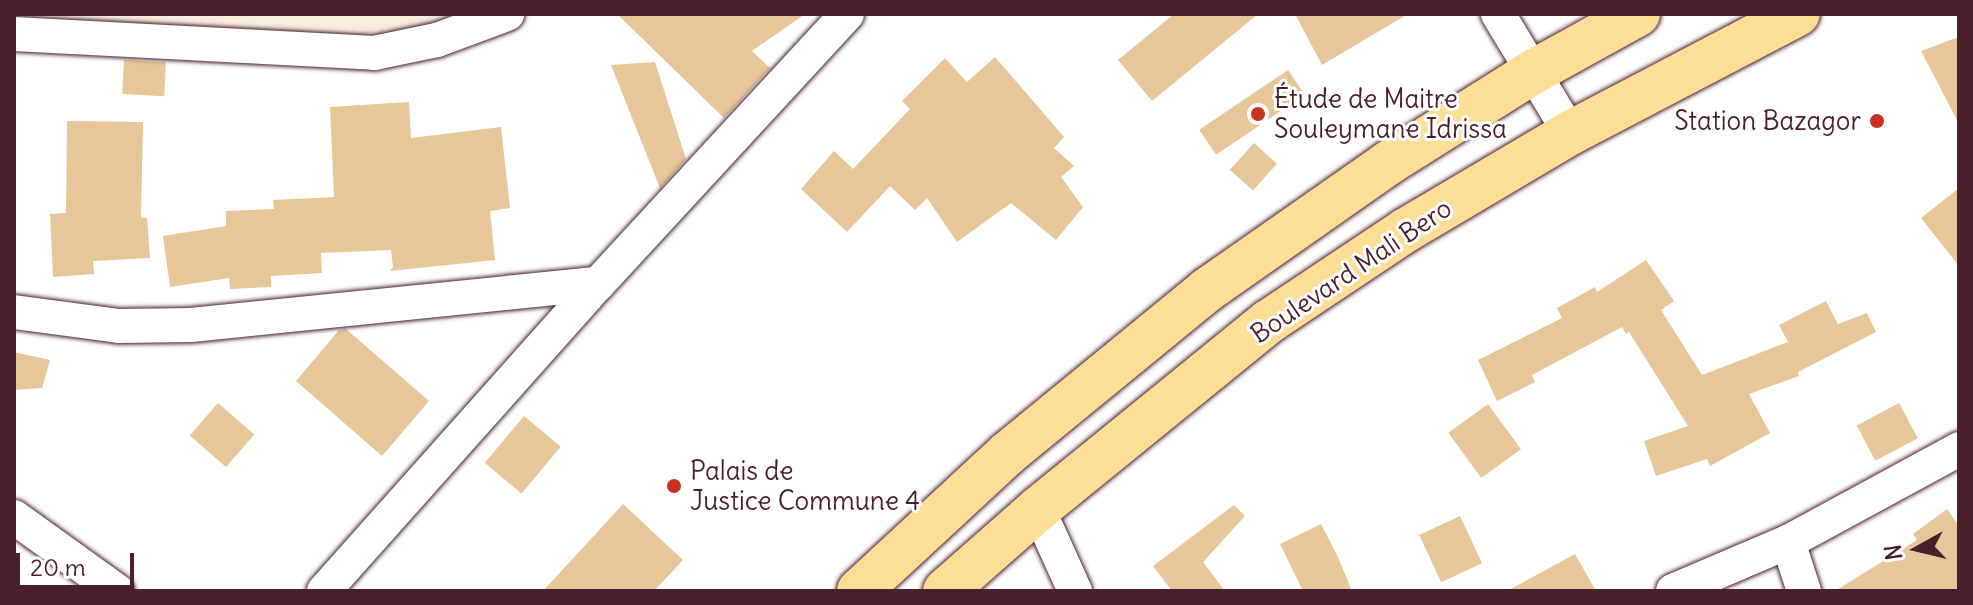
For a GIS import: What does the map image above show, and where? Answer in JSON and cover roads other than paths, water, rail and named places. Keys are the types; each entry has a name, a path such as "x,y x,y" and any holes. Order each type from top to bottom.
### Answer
{"main road":[{"path":"859,591 1008,453 1207,290 1390,162 1533,72 1638,14"},
{"name":"Boulevard Mali Bero","path":"945,591 1038,509 1268,322 1406,230 1570,133 1798,14"}],"street":[{"path":"14,34 374,53 437,40 507,14"},
{"path":"324,591 598,284 847,14"},
{"path":"1498,14 1570,133"},
{"path":"14,312 119,326 191,325 598,284"},
{"path":"1673,591 1788,542 1959,449"},
{"path":"1038,509 1075,591"},
{"path":"14,517 117,591"},
{"path":"1788,542 1804,591"}],"place":[{"name":"Étude de Maitre Souleymane Idrissa","path":"1258,114"},
{"name":"Station Bazagor","path":"1877,121"},
{"name":"Palais de Justice Commune 4","path":"674,486"}]}
